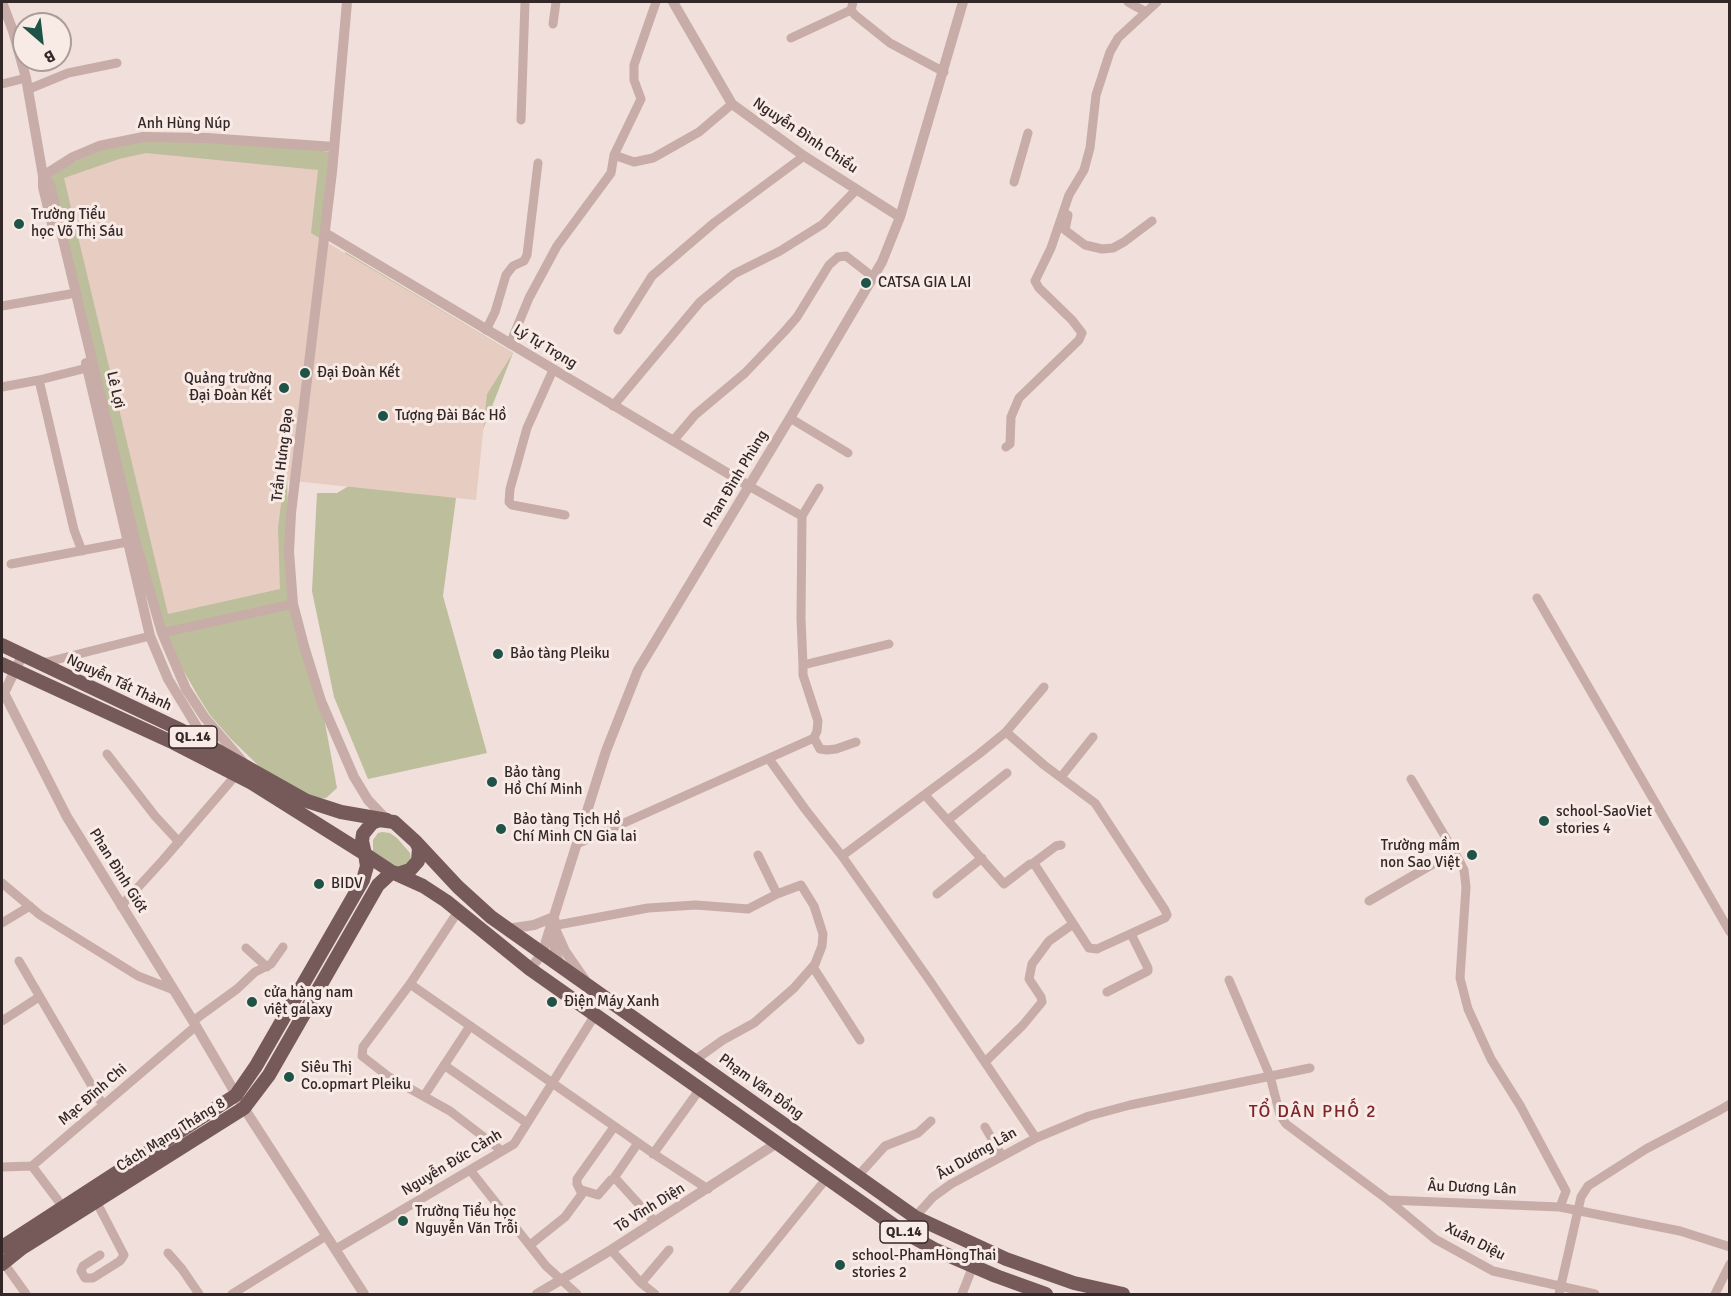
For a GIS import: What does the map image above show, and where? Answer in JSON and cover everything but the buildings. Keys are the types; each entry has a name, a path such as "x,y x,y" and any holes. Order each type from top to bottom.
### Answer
{"main road":[{"name":"Nguyễn Tất Thành","path":"2,645 181,730 208,747 235,770 365,854"},
{"name":"Nguyễn Tất Thành","path":"2,664 174,743 324,808 387,820"},
{"path":"208,747 235,770"},
{"path":"379,820 387,820 400,826 416,842 419,855 415,866 405,873 392,872 365,854 362,841 367,828 379,820"},
{"name":"Phạm Văn Đồng","path":"416,842 491,917 695,1059 915,1217 1006,1260 1074,1283 1123,1294"},
{"name":"Cách Mạng Tháng 8","path":"2,1247 236,1095 256,1066 363,880 367,866 365,854"},
{"name":"Cách Mạng Tháng 8","path":"2,1262 244,1108 269,1074 378,885 392,872"},
{"name":"QL.14","path":"392,872 423,886 459,910 530,969 902,1231 936,1250 1046,1294"},
{"path":"777,1143 789,1128"}],"street":[{"name":"Lê Lợi","path":"2,2 28,83 43,176 50,185 90,367 162,633 186,689 235,770"},
{"name":"Trần Hưng Đạo","path":"347,2 325,233 291,513 289,552 293,604 312,674 333,730 359,784 368,800 387,820"},
{"path":"521,120 525,2"},
{"path":"553,24 556,2"},
{"path":"510,344 529,298 557,246 609,177 614,155 641,99 634,80 634,64 656,2"},
{"name":"Nguyễn Đình Chiểu","path":"673,2 732,104 804,156 900,217"},
{"name":"Phan Đình Phùng","path":"530,969 542,954 606,752 638,670 882,262 900,217 963,2"},
{"path":"1128,2 1146,12"},
{"path":"1006,447 1010,444 1012,413 1019,398 1079,340 1082,333 1035,281 1048,255 1069,195 1079,178 1090,148 1096,95 1110,52 1118,38 1157,2"},
{"path":"791,38 852,6 890,43 944,72"},
{"path":"2,84 28,83 117,63"},
{"path":"614,155 634,162 653,158 699,132 732,104"},
{"path":"1014,182 1028,133"},
{"name":"Anh Hùng Núp","path":"43,176 73,157 99,146 143,137 207,138 334,147"},
{"path":"618,330 652,276 707,228 804,156"},
{"path":"486,330 495,312 506,275 516,263 524,261 527,255 538,163"},
{"path":"43,176 42,187 90,367 127,542 150,636 168,679 208,747"},
{"path":"1079,178 1080,184 1065,229 1085,245 1102,249 1113,248 1135,236 1152,221"},
{"path":"613,406 700,302 734,274 780,251 823,224 856,190"},
{"name":"Lý Tự Trọng","path":"325,233 749,486"},
{"path":"673,441 695,415 745,373 784,332 830,265 838,257 846,256 873,277"},
{"path":"2,306 70,294"},
{"path":"2,387 90,367"},
{"path":"553,370 527,428 510,489 509,502 512,505 565,514"},
{"path":"39,380 59,457 74,530 82,551"},
{"path":"790,418 848,453"},
{"path":"749,486 802,516"},
{"path":"577,844 814,738 818,721 803,675 802,516 819,488"},
{"path":"11,564 127,542"},
{"path":"1537,598 1730,932"},
{"path":"162,633 293,604"},
{"path":"35,662 47,662 150,636"},
{"path":"803,665 889,644"},
{"name":"Phan Đình Giót","path":"22,656 3,693 67,817 244,1108"},
{"path":"842,856 1006,732 1044,687"},
{"path":"1006,732 1028,752 1095,803 1167,915 1165,918 1093,950 1089,948 1032,864"},
{"path":"1061,777 1093,737"},
{"path":"814,738 820,749 827,750 856,742"},
{"path":"107,754 155,816 179,842"},
{"path":"770,759 842,856 986,1062 1036,1138"},
{"path":"122,906 179,842 235,770"},
{"path":"948,820 1007,773"},
{"path":"1411,779 1464,870 1466,887 1460,978 1468,1009 1491,1059 1521,1107 1566,1191 1560,1207"},
{"path":"925,795 1004,885 1051,849 1061,845"},
{"path":"758,855 777,894"},
{"path":"937,894 982,858"},
{"path":"1369,901 1433,864 1447,858 1459,860"},
{"path":"507,929 658,907 696,904 748,909 801,885 814,906 823,938 820,954 813,967 794,988 754,1023 695,1059"},
{"path":"4,888 138,976 174,990"},
{"path":"2,923 30,906"},
{"path":"459,910 361,1052 366,1061 389,1077 450,1111 502,1151"},
{"path":"553,923 556,955 562,967"},
{"path":"553,923 565,951 591,988"},
{"path":"986,1062 1023,1025 1042,1002 1029,979 1032,964 1049,941 1073,924"},
{"path":"1107,992 1148,971 1131,934"},
{"name":"Mạc Đĩnh Chi","path":"32,1166 194,1023 255,972 273,962 283,947"},
{"path":"246,948 267,967"},
{"path":"19,962 103,1105"},
{"path":"813,967 860,1040"},
{"path":"1228,980 1270,1076 1280,1115 1291,1130 1388,1200"},
{"path":"410,984 653,1154 708,1189"},
{"path":"2,1022 39,997"},
{"name":"Nguyễn Đức Cảnh","path":"336,1249 514,1144 595,1015"},
{"path":"423,1096 470,1026"},
{"path":"444,1065 527,1123"},
{"name":"Âu Dương Lân","path":"915,1217 933,1197 951,1184 1036,1138 1089,1116 1130,1105 1310,1068"},
{"path":"653,1154 700,1089"},
{"path":"1560,1291 1581,1197 1588,1186 1646,1149 1730,1104"},
{"path":"244,1108 336,1249 360,1293"},
{"path":"857,1177 885,1146 918,1133 931,1121"},
{"path":"614,1126 577,1179 577,1184 582,1190 598,1195 614,1178 638,1143"},
{"path":"985,1127 1002,1156"},
{"name":"Tô Vĩnh Diện","path":"537,1294 708,1189 777,1143"},
{"path":"2,1167 32,1166 63,1207"},
{"path":"470,1170 561,1281 577,1294"},
{"path":"614,1178 655,1222"},
{"path":"733,1294 826,1179"},
{"path":"530,1245 565,1217 582,1194 582,1190"},
{"name":"Âu Dương Lân","path":"1388,1200 1560,1207 1680,1231 1730,1246"},
{"name":"Xuân Diệu","path":"1388,1200 1435,1239 1493,1271 1560,1291 1595,1294"},
{"path":"96,1201 124,1255 120,1261 93,1278 85,1278 81,1271 83,1266 100,1255"},
{"path":"232,1294 326,1236"},
{"path":"611,1250 641,1283 655,1294"},
{"path":"641,1283 669,1250"},
{"path":"168,1253 199,1294"},
{"path":"2,1262 26,1294"},
{"path":"1714,1294 1730,1264"},
{"path":"962,1294 973,1266"},
{"path":"561,1281 567,1294"}],"green space":[{"name":"Đại Đoàn Kết","path":"122,140 277,142 333,153 287,473 293,604 321,701 337,788 326,798 311,799 263,770 230,738 210,715 162,633 43,176"},
{"path":"345,252 513,353 456,498 443,596 487,753 368,779 334,697 312,591 317,493 337,493 369,474"},
{"path":"378,833 390,833 397,838 410,853 411,860 407,866 398,868 373,851 373,840"}],"shaded area":[{"name":"Đại Đoàn Kết","path":"146,153 318,170 311,233 513,353 487,394 476,500 284,480 278,528 280,589 168,614 64,178 119,159"}],"place":[{"name":"Trường Tiểu học Võ Thị Sáu","path":"19,224"},
{"name":"CATSA GIA LAI","path":"866,283"},
{"name":"Đại Đoàn Kết","path":"305,373"},
{"name":"Quảng trường Đại Đoàn Kết","path":"284,388"},
{"name":"Tượng Đài Bác Hồ","path":"383,416"},
{"name":"Bảo tàng Pleiku","path":"498,654"},
{"name":"Bảo tàng Hồ Chí Minh","path":"492,782"},
{"name":"school-SaoViet stories 4","path":"1544,821"},
{"name":"Bảo tàng Tịch Hồ Chí Minh CN Gia lai","path":"501,829"},
{"name":"Trường mầm non Sao Việt","path":"1472,855"},
{"name":"BIDV","path":"319,884"},
{"name":"cửa hàng nam việt galaxy","path":"252,1002"},
{"name":"Điện Máy Xanh","path":"552,1002"},
{"name":"Siêu Thị Co.opmart Pleiku","path":"289,1077"},
{"name":"Trường Tiểu học Nguyễn Văn Trỗi","path":"403,1221"},
{"name":"school-PhamHongThai stories 2","path":"840,1265"}],"district":[{"name":"TỔ DÂN PHỐ 2","path":"1313,1112"}]}
